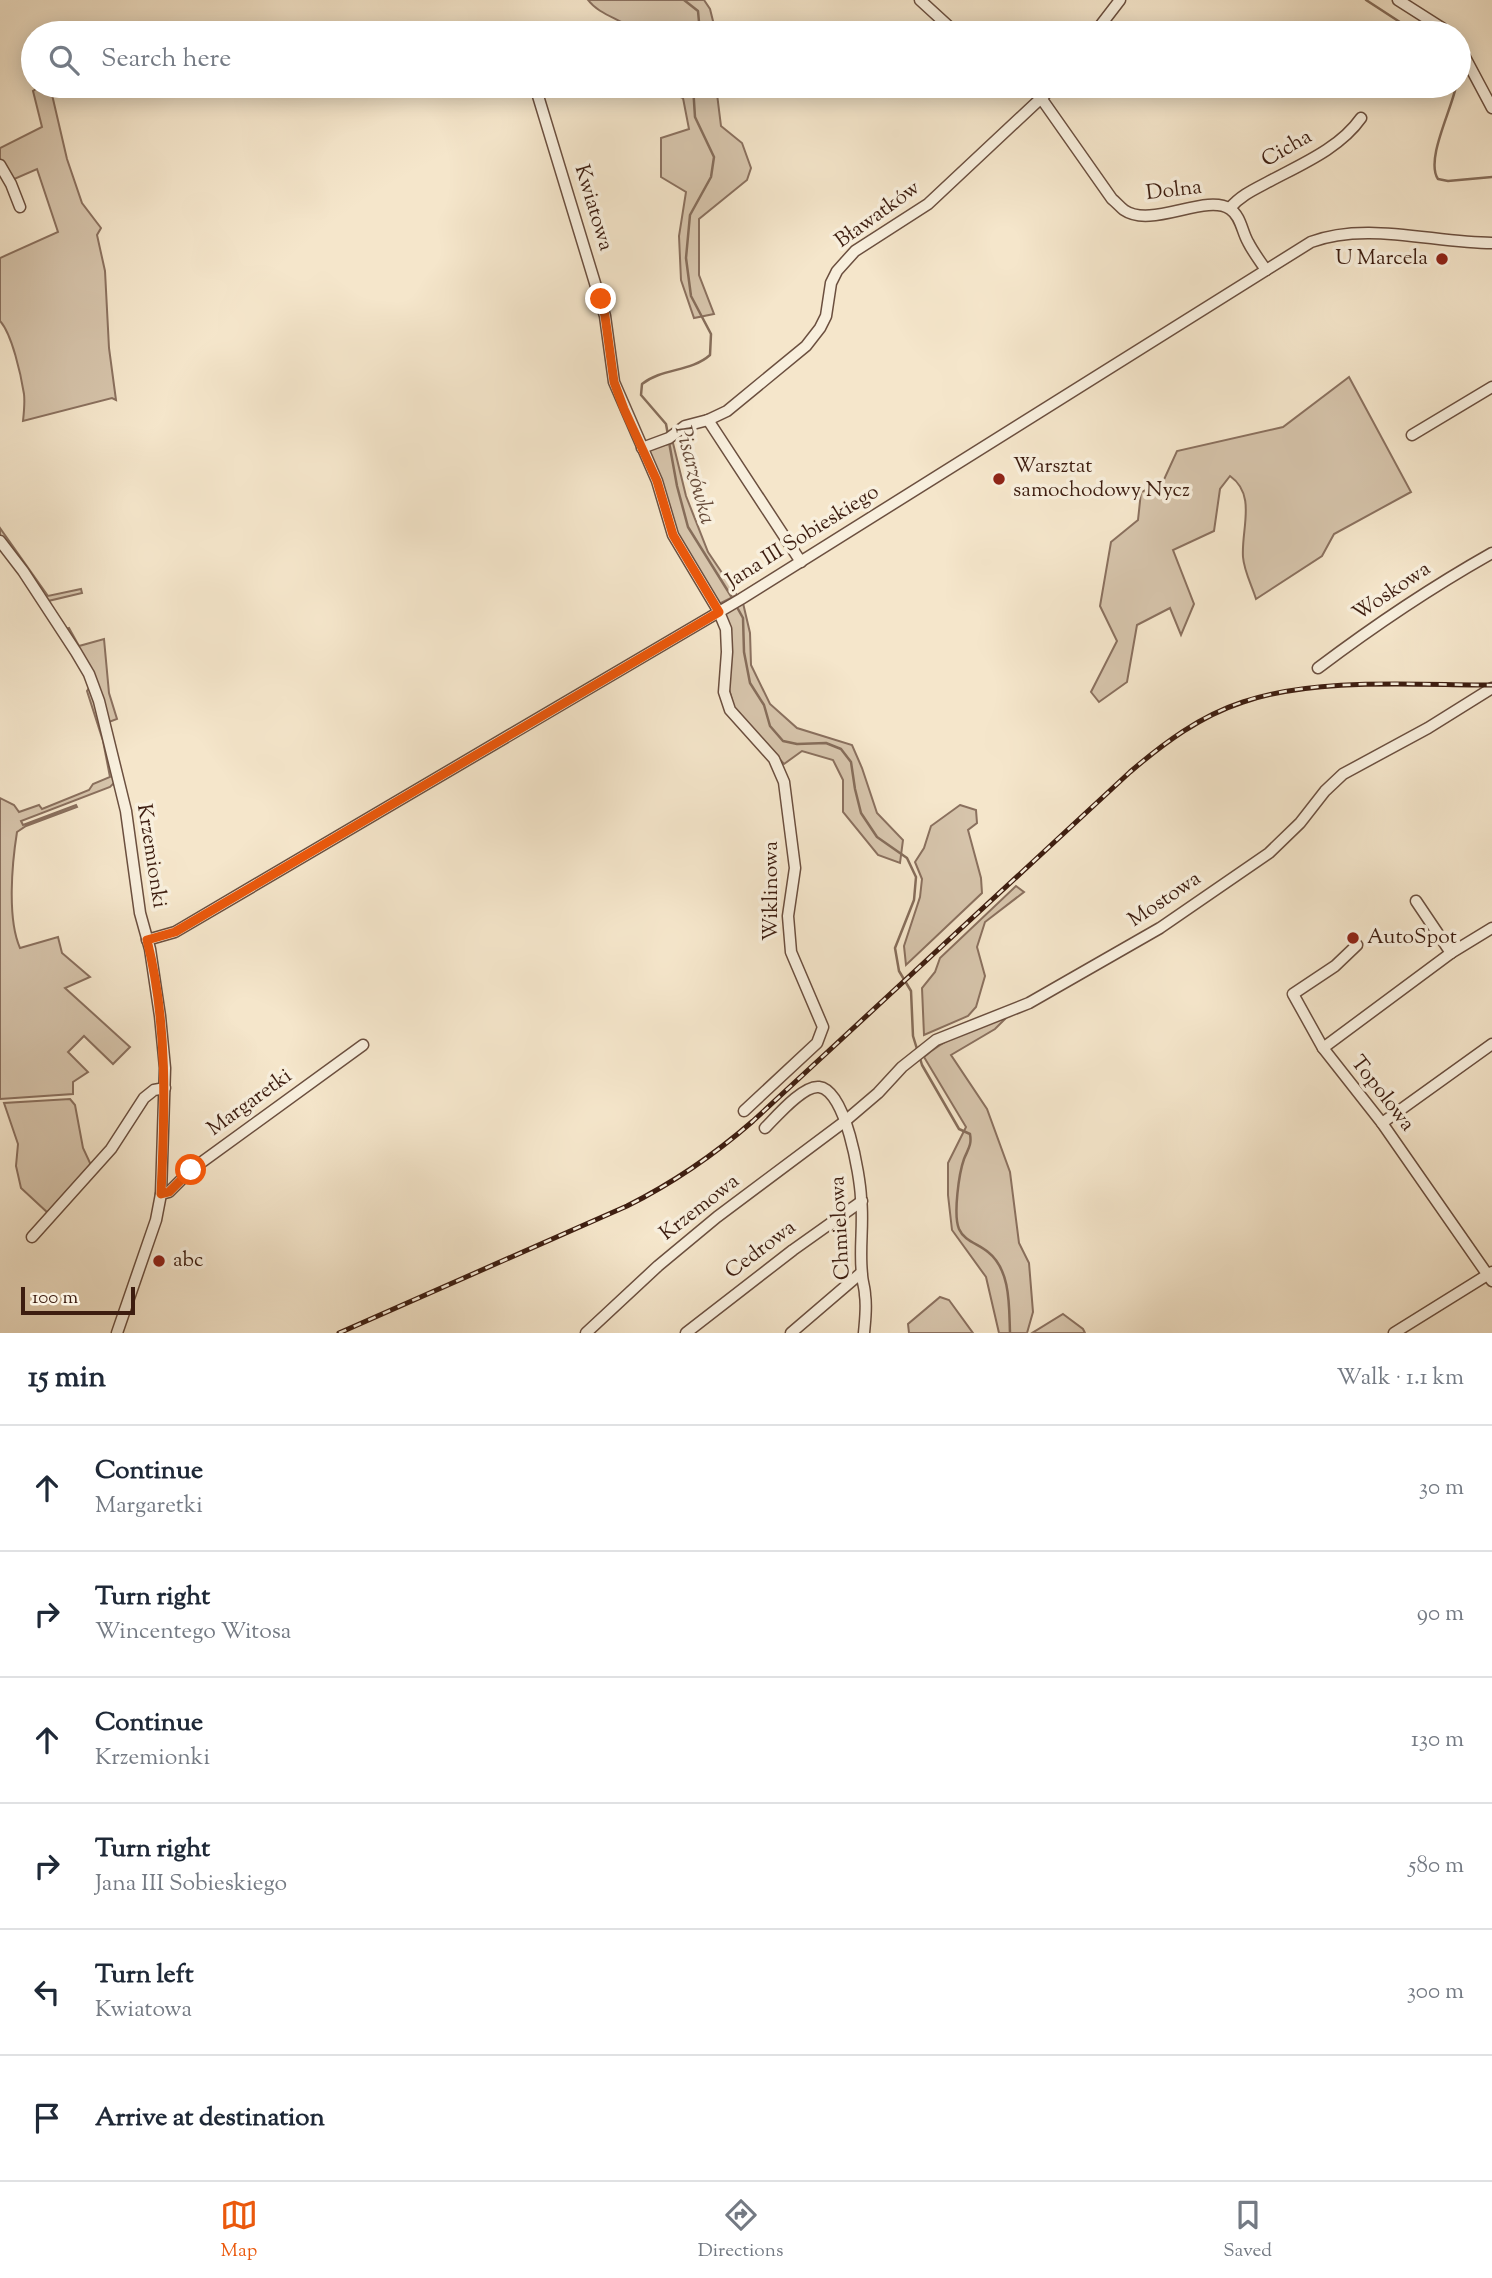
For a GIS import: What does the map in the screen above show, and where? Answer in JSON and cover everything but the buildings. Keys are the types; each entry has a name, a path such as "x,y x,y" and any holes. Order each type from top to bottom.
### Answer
{"street":[{"path":"920,0 943,21"},
{"path":"1104,21 1121,0"},
{"path":"1398,0 1429,21"},
{"path":"1471,69 1492,108"},
{"name":"Kwiatowa","path":"539,98 605,316 614,382 657,481 673,535 719,612"},
{"name":"Bławatków","path":"642,448 669,438 685,426 727,411 806,346 826,316 831,283 845,260 928,204 962,175 1041,98"},
{"name":"Dolna","path":"1041,98 1112,199 1125,212 1146,216 1208,206 1230,208 1237,215 1248,243 1266,270"},
{"name":"Cicha","path":"1230,208 1238,198 1308,161 1351,132 1360,118"},
{"path":"0,165 20,207"},
{"name":"Jana III Sobieskiego","path":"147,940 175,932 741,599 1311,242 1335,234 1369,234 1492,243"},
{"path":"1412,435 1492,387"},
{"path":"708,420 801,562"},
{"name":"Krzemionki","path":"0,541 66,636 84,665 96,692 123,798 139,913 147,940 162,1031 165,1088 161,1194 156,1220 117,1333"},
{"name":"Woskowa","path":"1318,668 1394,611 1492,554"},
{"name":"Wiklinowa","path":"719,612 726,629 724,692 730,709 774,759 784,782 795,869 788,916 791,952 823,1027 817,1043 744,1111"},
{"name":"Mostowa","path":"844,1122 878,1093 902,1067 936,1040 1029,1003 1160,928 1269,853 1300,823 1325,791 1343,774 1452,714 1492,688"},
{"path":"1416,901 1451,953"},
{"path":"1323,1048 1451,953 1492,928"},
{"name":"Topolowa","path":"1357,945 1335,966 1293,994 1323,1048 1382,1122 1491,1275"},
{"path":"1382,1122 1492,1044"},
{"name":"Margaretki","path":"161,1194 169,1192 191,1170 363,1045"},
{"path":"765,1128 801,1093 820,1087 828,1090 841,1107 844,1122"},
{"path":"32,1237 111,1149 144,1098 154,1090 165,1088"},
{"name":"Chmielowa","path":"844,1122 858,1169 862,1201 862,1273 866,1297 864,1333"},
{"name":"Krzemowa","path":"588,1332 658,1266 844,1122"},
{"name":"Cedrowa","path":"686,1333 782,1258 862,1201"},
{"path":"791,1333 862,1273"},
{"path":"1394,1333 1491,1275"}],"shaded area":[{"path":"588,0 704,0 713,21 620,21"},
{"path":"35,98 53,98 67,159 82,203 101,228 97,235 105,271 109,348 116,400 112,398 23,421 21,376 12,345 0,321 0,258 58,232 37,169 12,180 0,160 0,148 42,127"},
{"path":"683,98 718,98 721,126 742,143 751,168 747,180 699,219 699,275 714,314 694,318 681,280 679,236 686,192 661,177 661,138 689,129"},
{"path":"1349,377 1411,492 1334,534 1322,556 1256,599 1243,557 1246,513 1243,493 1230,476 1220,489 1214,531 1173,550 1194,604 1181,635 1170,608 1137,625 1127,682 1099,702 1091,692 1117,641 1100,606 1111,542 1138,520 1141,492 1162,484 1177,451 1283,427"},
{"path":"673,443 686,496 708,552 737,595 719,604 677,534 648,449"},
{"path":"0,528 48,596 81,589 82,593 48,601 0,535"},
{"path":"743,603 750,633 751,665 770,704 797,728 852,745 877,813 903,840 900,863 878,855 843,812 843,780 833,760 802,751 784,764 734,708 729,689 725,614"},
{"path":"69,628 79,646 104,639 109,693 117,719 109,722 66,629"},
{"path":"90,687 115,782 110,787 21,821 23,825 76,805 77,807 17,832 12,875 13,922 20,948 58,937 62,953 90,977 65,988 130,1047 113,1064 84,1036 68,1052 88,1072 73,1082 73,1094 0,1099 0,798 14,805 19,812 39,805 42,809 89,790 93,784 110,777 103,741 87,691"},
{"path":"960,805 976,810 977,823 968,830 981,878 982,893 906,965 904,946 920,897 922,879 915,862 924,848 931,826"},
{"path":"1016,886 1024,892 985,922 977,947 985,976 976,1007 968,1016 924,1035 922,988 935,972 940,958"},
{"path":"1008,1016 995,1029 951,1055 987,1109 1010,1172 1019,1243 1029,1263 1033,1312 1027,1333 999,1333 986,1277 952,1230 948,1163 966,1127 924,1057 953,1037"},
{"path":"70,1099 75,1105 83,1148 91,1165 48,1213 21,1188 16,1166 18,1144 4,1103"},
{"path":"940,1297 949,1300 973,1333 909,1333 908,1324"},
{"path":"1063,1314 1085,1333 1032,1333"}],"waterway":[{"name":"Pisarzówka","path":"684,0 698,11 699,21"},
{"path":"1366,0 1398,21"},
{"name":"Pisarzówka","path":"668,435 666,424 641,395 642,384 710,355 711,334 691,296 686,258 690,215 711,177 714,157 695,117 694,98"},
{"path":"1453,98 1437,147 1435,170 1438,179 1448,181 1492,177"},
{"name":"Pisarzówka","path":"669,442 688,527 731,596"},
{"name":"Pisarzówka","path":"738,609 743,618 744,652 750,683 764,705 770,726 783,741 797,744 826,743 841,749 851,762 861,813 877,837 907,858 916,877 914,900 895,948 899,971 911,991 913,1036 917,1049"},
{"name":"Pisarzówka","path":"919,1055 922,1065 959,1129 970,1134 970,1144 962,1165 959,1184 957,1223 964,1237 988,1252 1001,1269 1007,1289 1010,1333"}],"railway":[{"path":"339,1333 627,1206 661,1188 708,1157 753,1121 1130,772 1197,723 1243,702 1302,689 1366,684 1492,685"}],"place":[{"name":"U Marcela","path":"1442,259"},
{"name":"Warsztat samochodowy Nycz","path":"999,479"},
{"name":"AutoSpot","path":"1353,938"},
{"name":"abc","path":"159,1261"}],"route":[{"path":"191,1170 169,1192 161,1194 165,1068 162,1031 147,940 175,932 719,612 673,535 657,481 624,409 614,382 601,299"}]}
